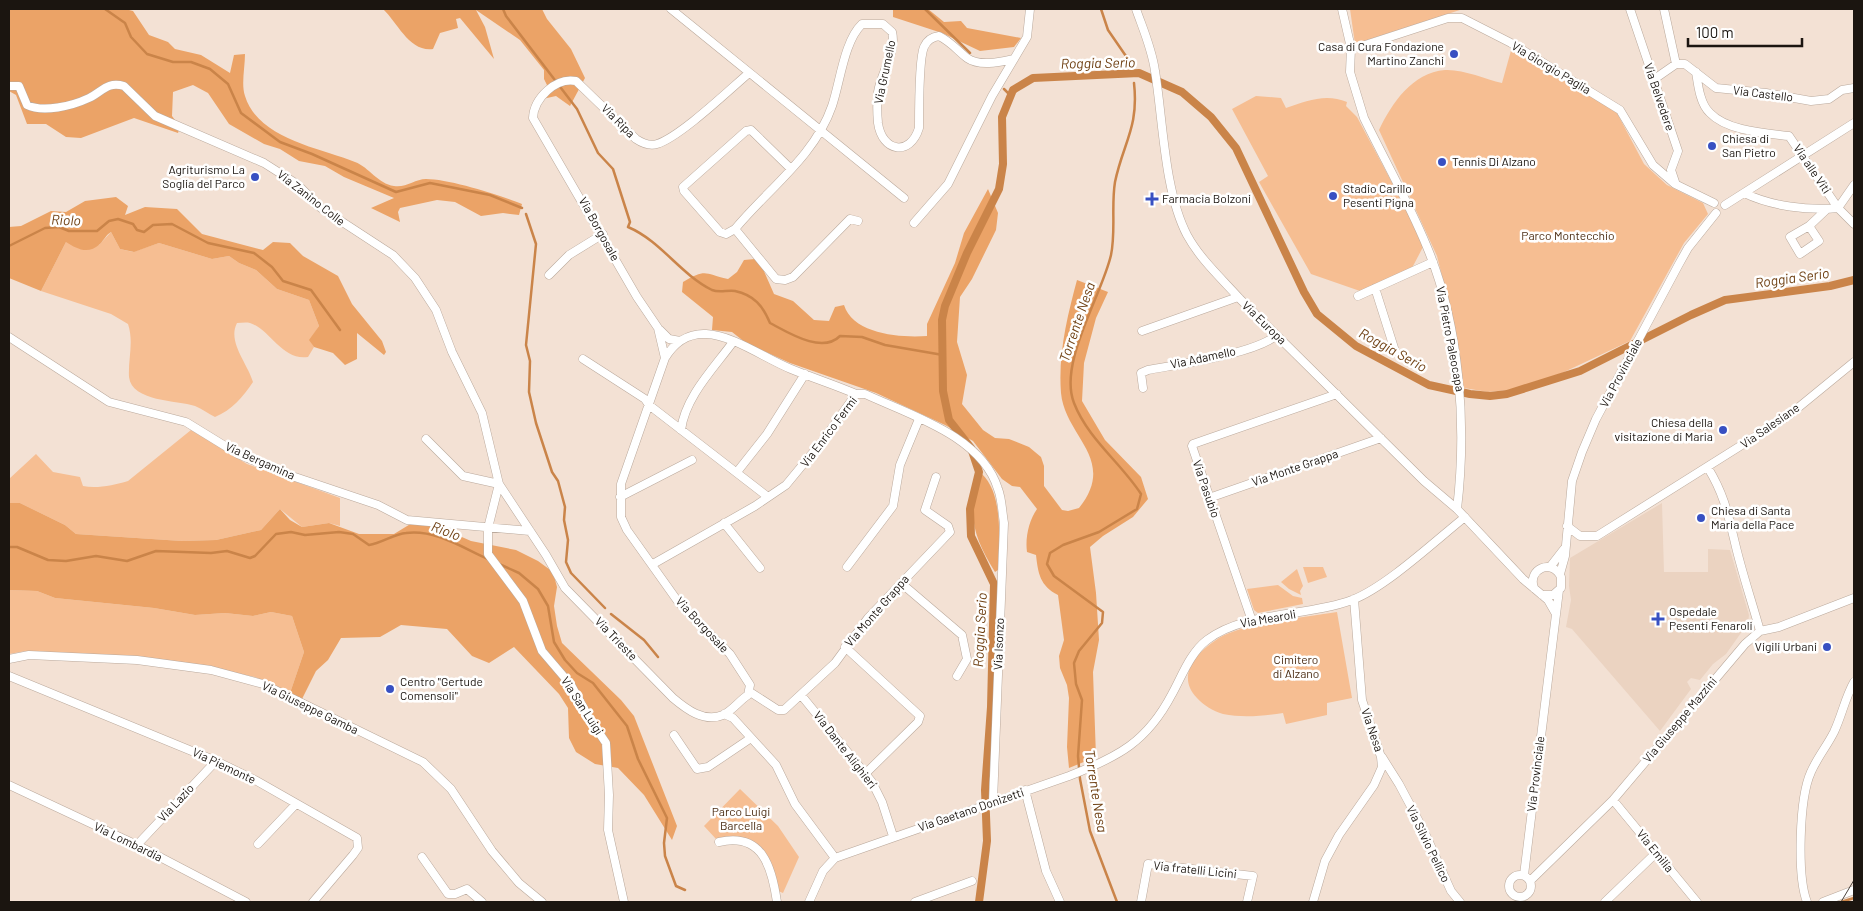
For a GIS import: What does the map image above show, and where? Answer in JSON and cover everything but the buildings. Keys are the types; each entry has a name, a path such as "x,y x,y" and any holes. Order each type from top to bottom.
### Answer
{"street":[{"path":"671,9 749,73 822,129 904,198"},
{"path":"914,223 948,184 992,96 1027,37 1030,9"},
{"name":"Via Europa","path":"1136,9 1156,74 1164,144 1175,198 1187,234 1220,278 1238,297 1440,497 1457,508 1534,588"},
{"name":"Via Pietro Paleocapa","path":"1342,9 1351,48 1350,72 1364,118 1405,200 1433,262 1448,320 1462,402 1462,449 1457,508"},
{"name":"Via Belvedere","path":"1630,9 1678,151 1671,170 1675,184"},
{"path":"1653,80 1676,64 1664,9"},
{"name":"Via Giorgio Paglia","path":"1351,48 1448,18 1462,18 1511,43 1620,110 1653,164 1675,184 1714,204"},
{"name":"Via Grumello","path":"735,229 791,169 822,129 832,106 854,34 862,24 883,24 892,32 894,38 878,91 877,107 881,134 884,141 890,146 900,148 908,145 916,138 919,128 923,47 933,37 939,36 950,41 969,59 991,64 1014,59"},
{"name":"Via Castello","path":"1676,64 1685,64 1716,88 1766,92 1811,101 1829,99 1842,90 1854,88"},
{"name":"Via alle Viti","path":"1696,72 1700,94 1710,113 1735,128 1789,136 1838,208 1854,224"},
{"name":"Via Ripa","path":"540,129 533,118 534,108 553,85 568,79 576,81 636,138 644,143 656,144 672,137 749,73"},
{"name":"Via Zanino Colle","path":"9,86 19,86 27,105 34,108 71,104 88,98 104,86 124,86 155,116 264,163 297,184 321,208 393,255 415,278 436,310 454,358 482,412 499,484 530,531"},
{"path":"1726,205 1720,201 1714,204 1713,208 1716,213 1724,212 1726,205 1854,123"},
{"name":"Via Borgosale","path":"540,129 603,234 623,273 658,328 664,336 680,341"},
{"path":"791,169 752,130 746,131 683,186 684,191 720,232 726,234 735,229 776,279 785,280 794,277 850,219 858,221"},
{"path":"1744,193 1780,204 1827,209 1838,208 1854,185"},
{"path":"1809,226 1827,209"},
{"name":"Via Provinciale","path":"1560,574 1565,556 1564,549 1572,482 1582,452 1596,420 1688,248 1716,213"},
{"path":"549,275 569,255 603,234"},
{"path":"1358,296 1433,262"},
{"path":"1375,288 1395,351"},
{"path":"1142,331 1238,297"},
{"name":"Via Borgosale","path":"658,328 665,358 626,466 620,497 621,518 627,530 679,603 730,654 747,679 750,692"},
{"path":"665,358 680,341 705,334 723,337 805,374 856,394"},
{"name":"Via Adamello","path":"1143,388 1141,373 1148,370 1242,350 1262,344 1277,335"},
{"name":"Via Bergamina","path":"9,337 109,402 186,422 238,454 286,474 378,505 407,520 530,531"},
{"path":"681,430 682,418 691,401 733,342"},
{"path":"583,359 645,399 649,405 768,497"},
{"name":"Via Salesiane","path":"1567,526 1580,536 1597,536 1788,416 1854,362"},
{"path":"737,472 767,434 805,374"},
{"name":"Via Enrico Fermi","path":"653,564 786,485 799,472 856,394 865,394 919,419"},
{"name":"Via Pasubio","path":"1252,621 1192,446 1337,394"},
{"path":"847,567 893,506 900,465 919,419"},
{"name":"Via Isonzo","path":"919,419 959,438 982,460 998,488 1004,523 993,801"},
{"name":"Via Monte Grappa","path":"1209,498 1381,438"},
{"path":"426,439 463,476 499,484"},
{"path":"620,497 692,460"},
{"path":"1708,468 1724,498 1730,515 1735,543 1760,631 1780,627 1854,598"},
{"name":"Via Monte Grappa","path":"750,692 781,711 801,695 834,662 868,618 950,532 948,526 925,510 936,477"},
{"name":"Via Zanino Colle","path":"488,528 499,484"},
{"name":"Via Mearoli","path":"1107,761 1138,742 1156,721 1188,664 1205,641 1232,626 1316,610 1354,599 1391,576 1465,517"},
{"path":"724,523 760,568"},
{"name":"Via San Luigi","path":"488,528 489,555 522,601 542,651 571,686 606,743 609,795 608,830 624,902"},
{"name":"Via Trieste","path":"530,531 565,588 673,698 692,713 713,717 724,714"},
{"path":"1514,568 1528,572 1550,567 1564,549"},
{"path":"1542,595 1550,596 1559,590 1562,582 1560,574 1550,567"},
{"path":"1537,570 1532,581 1534,588 1548,600 1556,614"},
{"path":"901,583 962,635 967,659 957,676"},
{"name":"Via Provinciale","path":"1524,875 1559,590"},
{"name":"Via Nesa","path":"1313,902 1325,861 1344,828 1374,785 1380,771 1381,757 1362,700 1354,599"},
{"name":"Via Giuseppe Mazzini","path":"1530,880 1613,800 1725,666 1760,631"},
{"path":"845,647 920,716 918,722 866,773"},
{"name":"Via Giuseppe Gamba","path":"9,659 29,655 137,660 211,670 263,684 423,762 451,790 492,851 519,883 542,902"},
{"name":"Via Piemonte","path":"9,676 216,761 357,838 359,843 354,855 313,902"},
{"path":"1807,902 1801,870 1806,790 1810,773 1834,733 1845,698 1854,682"},
{"path":"750,692 724,714 732,718 776,764 795,804 835,858 823,871 809,902"},
{"name":"Via Dante Alighieri","path":"801,695 866,773 882,802 893,836"},
{"path":"674,735 697,768 700,769 708,767 751,738"},
{"name":"Via Silvio Pellico","path":"1381,757 1399,784 1451,891 1460,902"},
{"name":"Via Lazio","path":"137,845 216,761"},
{"name":"Via Gaetano Donizetti","path":"835,858 1107,761"},
{"name":"Via Silvio Pellico","path":"1380,771 1386,773 1399,784"},
{"name":"Via Lombardia","path":"9,785 137,845 246,902"},
{"path":"1025,790 1046,871 1060,902"},
{"name":"Via Emilia","path":"1613,800 1697,902"},
{"path":"258,844 296,804"},
{"path":"719,842 735,840 757,848 762,853 772,876 777,902"},
{"path":"1605,902 1656,853"},
{"path":"422,857 448,894 455,894 467,888 482,902"},
{"name":"Via fratelli Licini","path":"1141,902 1148,864 1253,876 1247,902"},
{"path":"1516,875 1524,875 1530,880 1532,888 1528,894 1520,897 1514,895 1510,889 1511,879 1516,875"},
{"path":"915,902 972,881"},
{"path":"1823,902 1854,890"},
{"path":"1528,894 1534,902"},
{"path":"1509,902 1514,895"}],"shaded area":[{"path":"9,9 125,9 133,11 149,35 168,42 175,49 201,55 230,73 234,55 245,54 243,81 245,96 252,111 276,132 292,140 360,164 388,185 403,186 426,179 461,185 522,204 519,215 503,213 481,216 455,202 437,200 400,208 398,212 400,222 371,208 394,198 344,177 325,166 299,161 280,149 264,144 229,124 208,93 193,85 173,92 172,116 180,127 178,133 134,118 81,138 66,137 46,124 27,124 16,95 9,91"},
{"path":"383,9 542,9 547,19 571,49 585,78 570,106 556,96 538,100 547,85 544,79 544,70 520,40 476,10 485,27 494,59 460,18 456,19 458,28 440,33 433,49 425,49 411,41"},
{"path":"893,9 928,9 944,22 961,21 967,28 1021,38 1014,47 980,51 942,33 893,17"},
{"path":"988,189 998,213 996,230 972,279 960,297 957,342 967,375 962,404 983,430 995,438 1009,439 1029,447 1041,457 1044,466 1044,486 1062,510 1068,511 1079,508 1090,491 1093,476 1091,462 1086,449 1071,423 1061,393 1062,350 1077,280 1108,292 1096,318 1084,363 1082,401 1105,440 1141,477 1148,499 1133,517 1103,536 1090,547 1096,593 1099,640 1093,672 1096,757 1069,768 1067,747 1069,698 1067,685 1060,668 1059,656 1064,640 1058,595 1047,587 1041,578 1036,555 1027,552 1028,529 1037,509 1020,487 1012,486 1002,479 973,441 945,425 876,393 790,363 746,343 732,332 712,330 713,317 682,292 683,282 697,275 706,273 728,279 737,272 744,260 755,259 763,269 774,294 793,301 814,320 829,321 835,307 844,305 849,315 867,328 891,335 927,336 927,324 955,263 964,233"},
{"path":"116,197 128,206 125,215 145,207 177,209 202,234 263,250 273,242 290,243 303,256 338,276 352,304 382,341 386,352 384,355 357,333 357,359 345,365 333,353 314,347 309,340 319,326 309,300 277,289 256,270 239,263 229,256 212,259 159,243 134,252 120,249 111,232 96,247 87,250 78,249 66,242 41,291 9,278 9,227 21,226 51,211 66,212 85,201"},
{"path":"982,474 994,494 999,519 998,570 995,572 982,548 974,525 974,501"},
{"path":"9,503 20,503 65,525 76,534 182,541 216,540 261,530 280,509 290,520 302,527 329,523 359,534 394,534 412,523 432,524 471,541 516,550 538,561 553,572 557,587 554,606 562,643 621,700 634,716 677,826 672,840 644,795 618,768 595,764 576,752 569,738 568,708 559,694 514,647 489,663 472,656 447,629 401,625 380,637 341,638 328,660 316,671 301,701 290,693 304,652 292,616 271,612 253,616 225,613 195,615 154,608 55,598 37,591 9,590"},
{"name":"Ospedale Pesenti Fenaroli","path":"1662,503 1664,572 1708,572 1708,549 1730,550 1749,615 1748,623 1726,654 1713,664 1700,680 1691,678 1687,682 1691,689 1660,731 1572,629 1566,627 1571,600 1569,586 1570,558"}],"green space":[{"path":"1350,9 1463,9 1355,44"},
{"name":"Parco Montecchio","path":"1512,47 1617,113 1644,164 1667,185 1703,203 1708,214 1684,243 1630,341 1562,373 1517,389 1488,392 1464,388 1449,304 1437,256 1379,130 1390,110 1404,91 1413,83 1433,72 1445,70 1459,71 1502,83"},
{"name":"Stadio Carillo Pesenti Pigna","path":"1256,96 1281,98 1286,108 1324,98 1339,99 1347,102 1346,106 1357,117 1406,209 1423,247 1412,268 1360,291 1311,274 1259,182 1268,176 1232,109"},
{"path":"111,232 120,249 133,252 159,243 212,259 229,256 239,263 256,270 277,289 309,300 319,326 310,340 314,347 308,357 299,357 283,350 257,326 248,323 237,323 235,330 236,345 253,382 241,398 227,411 215,417 195,406 156,399 138,391 132,385 129,377 131,344 128,324 111,314 41,291 66,242 99,245"},
{"path":"191,430 247,464 340,498 340,526 329,523 302,527 280,509 261,530 216,540 182,541 76,534 65,525 20,503 9,503 9,479 36,454 53,472 80,477 83,486 105,486 128,481"},
{"path":"1303,567 1323,567 1327,577 1308,583"},
{"path":"1297,569 1303,586 1300,591 1301,595 1289,589 1281,582"},
{"path":"1278,585 1293,596 1302,598 1303,604 1258,613 1254,610 1247,589"},
{"path":"9,590 37,591 55,598 154,608 195,615 225,613 253,616 271,612 292,616 304,652 290,693 255,677 191,664 128,656 26,651 9,654"},
{"name":"Cimitero di Alzano","path":"1337,612 1352,698 1327,703 1327,715 1286,724 1283,713 1253,716 1223,714 1202,703 1191,689 1188,673 1192,665 1203,650 1219,638 1243,628 1259,624"},
{"name":"Parco Luigi Barcella","path":"740,789 778,826 799,857 783,893 778,891 760,847 723,838 716,839 704,826"}],"waterway":[{"path":"105,9 125,23 131,37 147,54 173,62 191,62 210,69 228,84 241,113 280,142 312,154 396,192 430,183 490,195 522,208"},
{"path":"503,9 506,16 577,109 598,153 613,169 630,222 628,227 651,240 701,283 712,290 735,291 748,295 761,306 770,323 805,340 824,343 833,341 840,336 862,337 885,345 943,355"},
{"path":"925,9 970,53"},
{"name":"Torrente Nesa","path":"1101,9 1108,30 1130,62"},
{"name":"Roggia Serio","path":"979,902 987,841 985,790 991,707 994,584 971,536 970,509 979,472 971,448 949,420 943,391 942,320 945,306 967,253 999,189 1003,164 1002,117 1013,90 1033,78 1139,73 1182,92 1211,117 1236,148 1304,292 1317,314 1356,346 1429,385 1470,394 1490,396 1507,394 1580,371 1725,300 1830,286 1854,280"},
{"name":"Torrente Nesa","path":"1117,902 1090,831 1080,779 1078,756 1082,700 1076,684 1074,663 1079,651 1102,623 1103,612 1054,576 1047,564 1050,553 1063,545 1099,532 1137,509 1141,494 1096,439 1080,416 1074,403 1071,387 1076,349 1111,255 1115,182 1132,124 1135,99 1134,83"},
{"path":"1004,89 1011,96"},
{"path":"526,214 536,244 526,345 530,361 529,392 536,423 552,472 558,481 565,507 564,520 568,540 566,562 571,573 605,608"},
{"name":"Riolo","path":"9,246 45,228 59,227 69,231 97,231 109,221 118,219 133,224 137,230 144,232 153,225 172,224 208,243 254,253 272,267 283,281 311,290 340,330 335,323"},
{"name":"Riolo","path":"9,547 17,547 48,560 66,561 96,556 127,561 156,551 211,553 227,551 250,558 255,556 276,534 291,532 305,535 339,532 353,534 369,545 401,534 417,533 448,540 488,559"},
{"name":"Riolo","path":"497,563 519,573 538,589 548,606 554,642 565,660 577,673 593,683 627,726 638,759 667,818 664,843 665,856 676,886 685,890"},
{"path":"611,614 644,640 658,657"},
{"path":"1841,902 1854,898"}],"tram line":[{"path":"1841,902 1854,880"}],"place":[{"name":"Casa di Cura Fondazione Martino Zanchi","path":"1454,54"},
{"name":"Chiesa di San Pietro","path":"1712,146"},
{"name":"Tennis Di Alzano","path":"1442,162"},
{"name":"Agriturismo La Soglia del Parco","path":"255,177"},
{"name":"Stadio Carillo Pesenti Pigna","path":"1333,196"},
{"name":"Farmacia Bolzoni","path":"1152,199"},
{"name":"Chiesa della visitazione di Maria","path":"1723,430"},
{"name":"Chiesa di Santa Maria della Pace","path":"1701,518"},
{"name":"Ospedale Pesenti Fenaroli","path":"1658,619"},
{"name":"Vigili Urbani","path":"1827,647"},
{"name":"Centro \"Gertude Comensoli\"","path":"390,689"}]}
